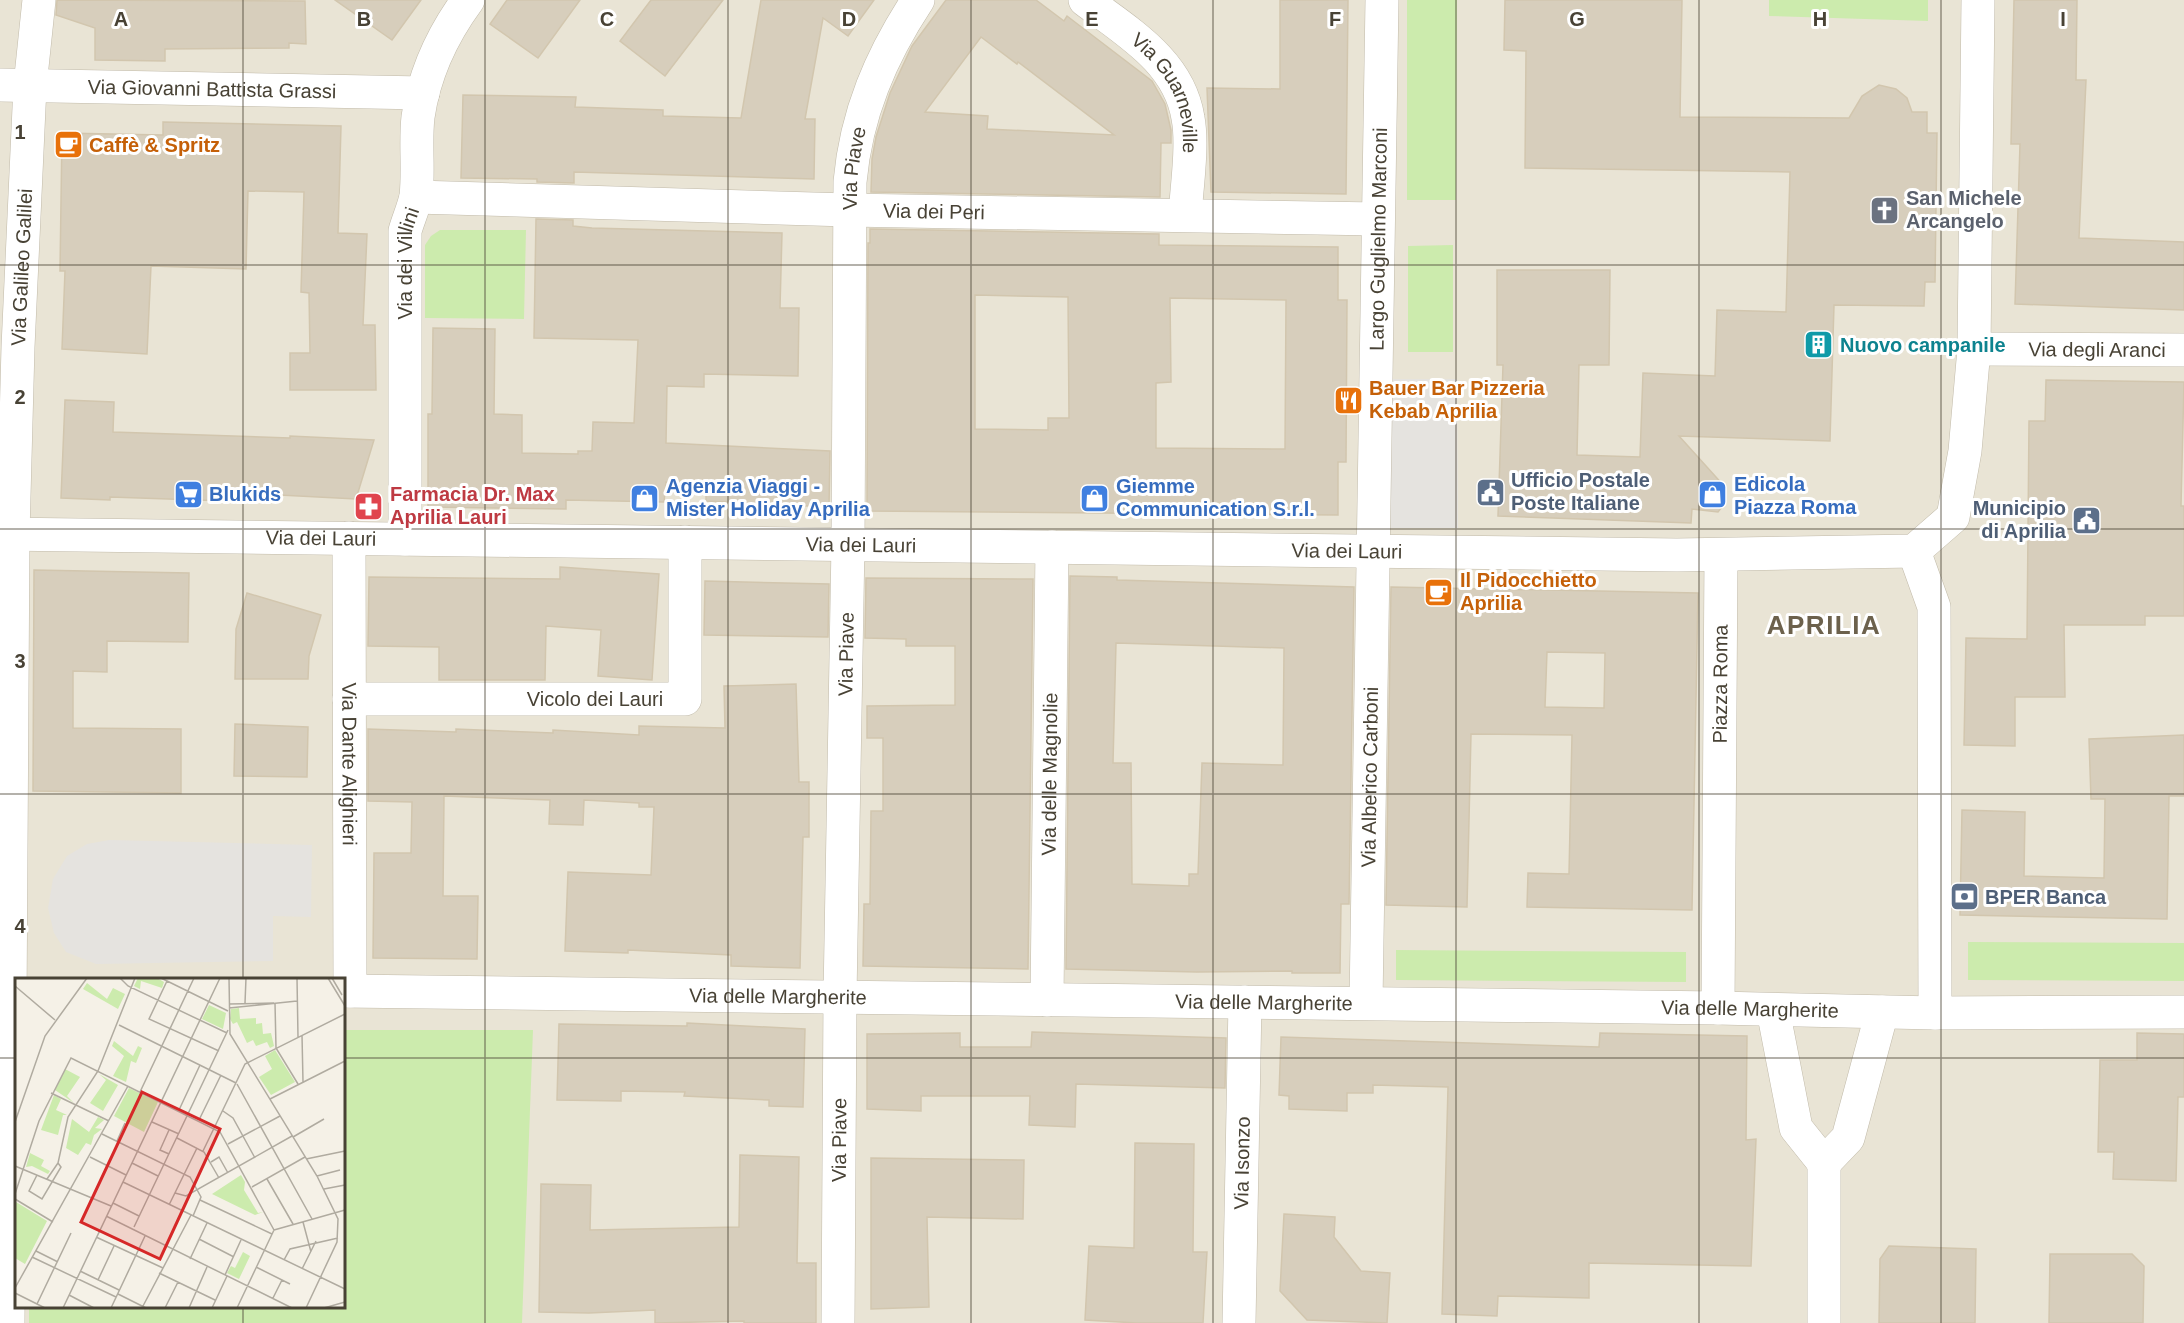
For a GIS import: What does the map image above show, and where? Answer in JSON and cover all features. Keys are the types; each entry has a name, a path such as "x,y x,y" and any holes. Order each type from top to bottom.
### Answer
{"street":[{"name":"Via Galileo Galilei","path":"8,1323 9,987 6,686 9,347 15,85 39,0"},
{"name":"Via dei Villini","path":"405,539 405,231 416,197 416,143 423,93 434,60 448,31 468,0"},
{"name":"Via Piave","path":"838,1323 840,997 848,544 848,210 852,157 864,105 880,65 900,27 918,0"},
{"name":"Via Guarneville","path":"1085,0 1153,52 1166,66 1178,87 1189,127 1185,214"},
{"name":"Largo Guglielmo Marconi","path":"1374,551 1382,0"},
{"path":"1721,555 1914,551 1953,518 1965,451 1974,349 1978,0"},
{"name":"Via Giovanni Battista Grassi","path":"15,85 423,93"},
{"name":"Via dei Peri","path":"416,197 848,210 1378,219"},
{"name":"Via degli Aranci","path":"1974,349 2184,350"},
{"name":"Via dei Lauri","path":"7,534 1721,555"},
{"name":"Via Dante Alighieri","path":"347,991 349,538"},
{"name":"Vicolo dei Lauri","path":"349,699 685,699 685,542"},
{"name":"Via delle Magnolie","path":"1047,1000 1052,547"},
{"name":"Via Alberico Carboni","path":"1366,1003 1374,551"},
{"path":"1914,551 1934,607 1935,1013"},
{"name":"Piazza Roma","path":"1718,1008 1721,555"},
{"name":"Via delle Margherite","path":"347,991 1366,1003 1935,1013 2184,1012"},
{"name":"Via Isonzo","path":"1239,1323 1245,1002"},
{"path":"1773,1010 1796,1128 1824,1163 1824,1323"},
{"path":"1824,1163 1848,1138 1882,1012"}],"shaded area":[{"path":"0,0 2184,0 2184,1323 0,1323"},
{"path":"1388,379 1457,379 1458,528 1388,528"},
{"path":"109,840 312,845 311,917 273,916 273,961 96,964 66,952 54,933 48,908 53,879 67,856 87,844"}],"green space":[{"path":"1407,0 1457,0 1456,200 1407,200"},
{"path":"1769,0 1928,0 1928,21 1769,16"},
{"path":"440,230 526,230 524,319 425,318 425,245 431,236"},
{"path":"1453,245 1453,352 1408,352 1408,246"},
{"path":"1968,942 2184,943 2184,981 1968,980"},
{"path":"1396,950 1686,952 1686,982 1396,980"},
{"path":"345,1030 533,1030 522,1323 29,1323 29,1308 345,1308"}],"building":[{"path":"57,0 305,1 306,44 289,43 289,48 165,49 165,61 95,60 95,28 56,15"},
{"path":"335,0 421,0 392,40"},
{"path":"507,0 580,0 538,58 490,24"},
{"path":"651,0 723,0 665,76 620,41"},
{"path":"761,0 874,0 848,36 823,18 805,119 815,119 814,179 574,172 574,183 537,182 537,179 461,178 463,95 576,97 575,107 663,110 663,116 741,118"},
{"path":"946,0 1036,0 1064,21 1067,16 1152,81 1165,104 1171,130 1171,143 1161,143 1160,197 871,192 872,159 876,137 890,93 912,46","holes":["981,37 1017,64 1018,62 1114,135 987,129 988,116 925,112"]},
{"path":"1280,0 1348,0 1346,194 1211,192 1207,88 1280,89"},
{"path":"1505,0 1682,0 1680,117 1849,118 1862,96 1879,85 1896,89 1907,98 1912,112 1927,112 1927,133 1937,133 1935,282 1925,282 1924,306 1834,305 1830,441 1679,436 1725,487 1725,503 1718,512 1692,509 1691,523 1498,516 1503,365 1497,365 1497,270 1610,270 1609,365 1579,365 1577,455 1640,457 1643,373 1715,376 1717,310 1786,312 1790,172 1525,168 1526,51 1504,50"},
{"path":"2014,0 2077,0 2076,80 2086,80 2079,238 2184,242 2184,310 2015,304 2020,144 2011,144"},
{"path":"163,122 341,126 338,233 367,234 363,325 375,325 376,390 290,390 290,353 310,353 309,293 301,292 304,192 248,191 246,269 151,266 147,354 62,349 65,271 60,271 62,133 163,135"},
{"path":"536,219 573,220 573,226 592,228 782,233 780,308 799,308 798,376 704,374 704,387 667,386 666,443 830,451 829,507 706,501 706,484 666,482 664,502 566,500 566,509 428,507 428,414 432,414 433,328 495,329 494,414 522,415 522,453 578,454 578,451 592,451 593,422 634,423 638,340 534,338"},
{"path":"870,229 1159,234 1159,245 1338,247 1338,300 1347,300 1346,462 1338,462 1338,515 867,511 868,243 870,243","holes":["975,295 1068,297 1069,418 1048,418 1048,430 975,429","1170,298 1286,300 1285,449 1156,448 1156,383 1171,382"]},
{"name":"Municipio di Aprilia","path":"2046,380 2184,382 2181,506 2184,506 2184,616 2145,616 2145,625 2064,625 2065,697 2015,697 2015,746 1964,745 1966,638 2027,639 2029,421 2045,421"},
{"path":"65,400 114,402 113,432 374,440 356,499 260,494 259,502 110,497 110,500 61,498"},
{"path":"560,567 659,574 652,680 598,676 601,630 546,626 545,680 439,680 439,647 368,646 369,577 560,579"},
{"path":"34,570 189,573 188,642 107,641 107,672 73,671 73,728 181,729 181,793 33,791"},
{"path":"1070,576 1117,577 1117,580 1354,587 1349,904 1341,904 1340,973 1066,969","holes":["1116,643 1284,648 1283,765 1202,763 1198,874 1189,874 1189,886 1132,884 1131,763 1113,763"]},
{"path":"866,578 1033,579 1028,969 863,966 864,904 870,904 871,811 883,811 883,738 867,738 867,706 955,705 955,646 906,646 906,639 865,638"},
{"path":"705,581 829,584 828,637 704,635"},
{"path":"1391,587 1698,593 1692,910 1527,907 1528,873 1569,874 1572,735 1471,734 1467,907 1386,905","holes":["1547,652 1605,653 1604,708 1545,707"]},
{"path":"247,593 321,615 309,656 308,679 235,679 236,629"},
{"path":"796,684 799,782 809,782 809,837 803,837 800,968 731,966 731,955 628,950 628,953 565,951 568,872 651,875 654,807 639,807 639,803 584,800 583,825 549,824 550,800 444,796 443,896 478,896 477,959 373,958 374,853 411,853 412,802 368,801 368,729 456,732 456,729 553,733 553,730 639,735 639,726 725,728 724,686"},
{"path":"235,724 308,727 307,777 234,776"},
{"path":"2184,735 2184,796 2169,796 2167,919 1960,915 1962,810 2025,812 2024,876 2104,878 2105,799 2091,799 2089,739"},
{"path":"687,1023 805,1029 803,1107 769,1106 769,1100 684,1096 685,1092 621,1091 621,1101 557,1100 559,1024 687,1026"},
{"path":"1032,1032 1226,1038 1225,1088 1076,1084 1075,1127 1029,1125 1030,1096 921,1096 921,1111 867,1109 867,1034 960,1033 960,1047 1031,1047"},
{"path":"1600,1033 1747,1036 1746,1140 1756,1139 1751,1266 1589,1263 1589,1298 1498,1296 1497,1316 1442,1314 1448,1087 1373,1085 1373,1093 1347,1093 1347,1111 1289,1109 1289,1096 1279,1095 1281,1037 1599,1047"},
{"path":"2137,1033 2184,1034 2184,1097 2178,1097 2176,1181 2113,1179 2114,1152 2098,1152 2100,1060 2137,1060"},
{"path":"1135,1143 1194,1144 1193,1252 1207,1252 1203,1323 1085,1320 1089,1246 1134,1248"},
{"path":"740,1155 799,1157 797,1263 816,1263 816,1323 744,1323 744,1321 655,1323 655,1310 589,1313 539,1312 541,1184 591,1185 590,1230 739,1227"},
{"path":"871,1158 1024,1160 1023,1219 927,1217 929,1307 871,1309"},
{"path":"1284,1214 1335,1217 1334,1237 1361,1271 1390,1273 1387,1323 1307,1320 1280,1291"},
{"path":"1889,1246 1976,1249 1975,1323 1879,1323 1880,1259"},
{"path":"2050,1254 2132,1254 2144,1266 2143,1323 2049,1323"}],"place":[{"name":"Caffè & Spritz","path":"68,145"},
{"name":"San Michele Arcangelo","path":"1885,210"},
{"name":"Nuovo campanile","path":"1819,345"},
{"name":"Bauer Bar Pizzeria Kebab Aprilia","path":"1348,400"},
{"name":"Ufficio Postale Poste Italiane","path":"1490,492"},
{"name":"Blukids","path":"188,494"},
{"name":"Edicola Piazza Roma","path":"1713,495"},
{"name":"Agenzia Viaggi - Mister Holiday Aprilia","path":"645,498"},
{"name":"Giemme Communication S.r.l.","path":"1095,498"},
{"name":"Farmacia Dr. Max Aprilia Lauri","path":"369,506"},
{"name":"Municipio di Aprilia","path":"2087,520"},
{"name":"Il Pidocchietto Aprilia","path":"1439,592"},
{"name":"BPER Banca","path":"1964,897"}],"district":[{"name":"APRILIA","path":"1824,625"}]}
